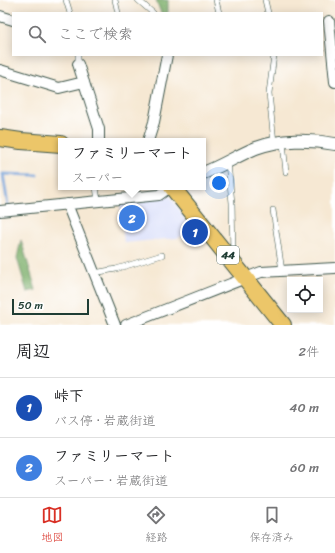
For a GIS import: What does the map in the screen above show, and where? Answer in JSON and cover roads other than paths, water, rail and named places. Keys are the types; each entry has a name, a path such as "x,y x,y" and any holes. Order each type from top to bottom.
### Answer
{"main road":[{"path":"0,138 58,144"},
{"name":"44","path":"174,190 234,262 283,325"}],"street":[{"path":"0,16 12,20"},
{"path":"329,22 335,82"},
{"path":"149,138 153,126 165,57"},
{"path":"78,59 99,129 99,138"},
{"path":"0,70 59,88 84,82"},
{"path":"206,172 228,163 258,147 306,140 335,144"},
{"path":"0,211 159,195 166,190"},
{"path":"67,204 115,325"},
{"path":"126,325 261,272 335,268"}],"lane":[{"path":"66,0 70,12"},
{"path":"116,0 118,12"},
{"path":"138,0 152,12"},
{"path":"216,0 219,12"},
{"path":"265,0 268,12"},
{"path":"274,56 268,93 278,143 286,172"},
{"path":"228,163 232,203 234,262"},
{"path":"96,190 98,201"},
{"path":"273,210 282,271"},
{"path":"94,273 140,264 162,255"}],"waterway":[{"path":"8,206 3,174 37,175"}],"place":[{"name":"ファミリーマート","path":"132,218"},
{"name":"峠下","path":"195,232"}]}
